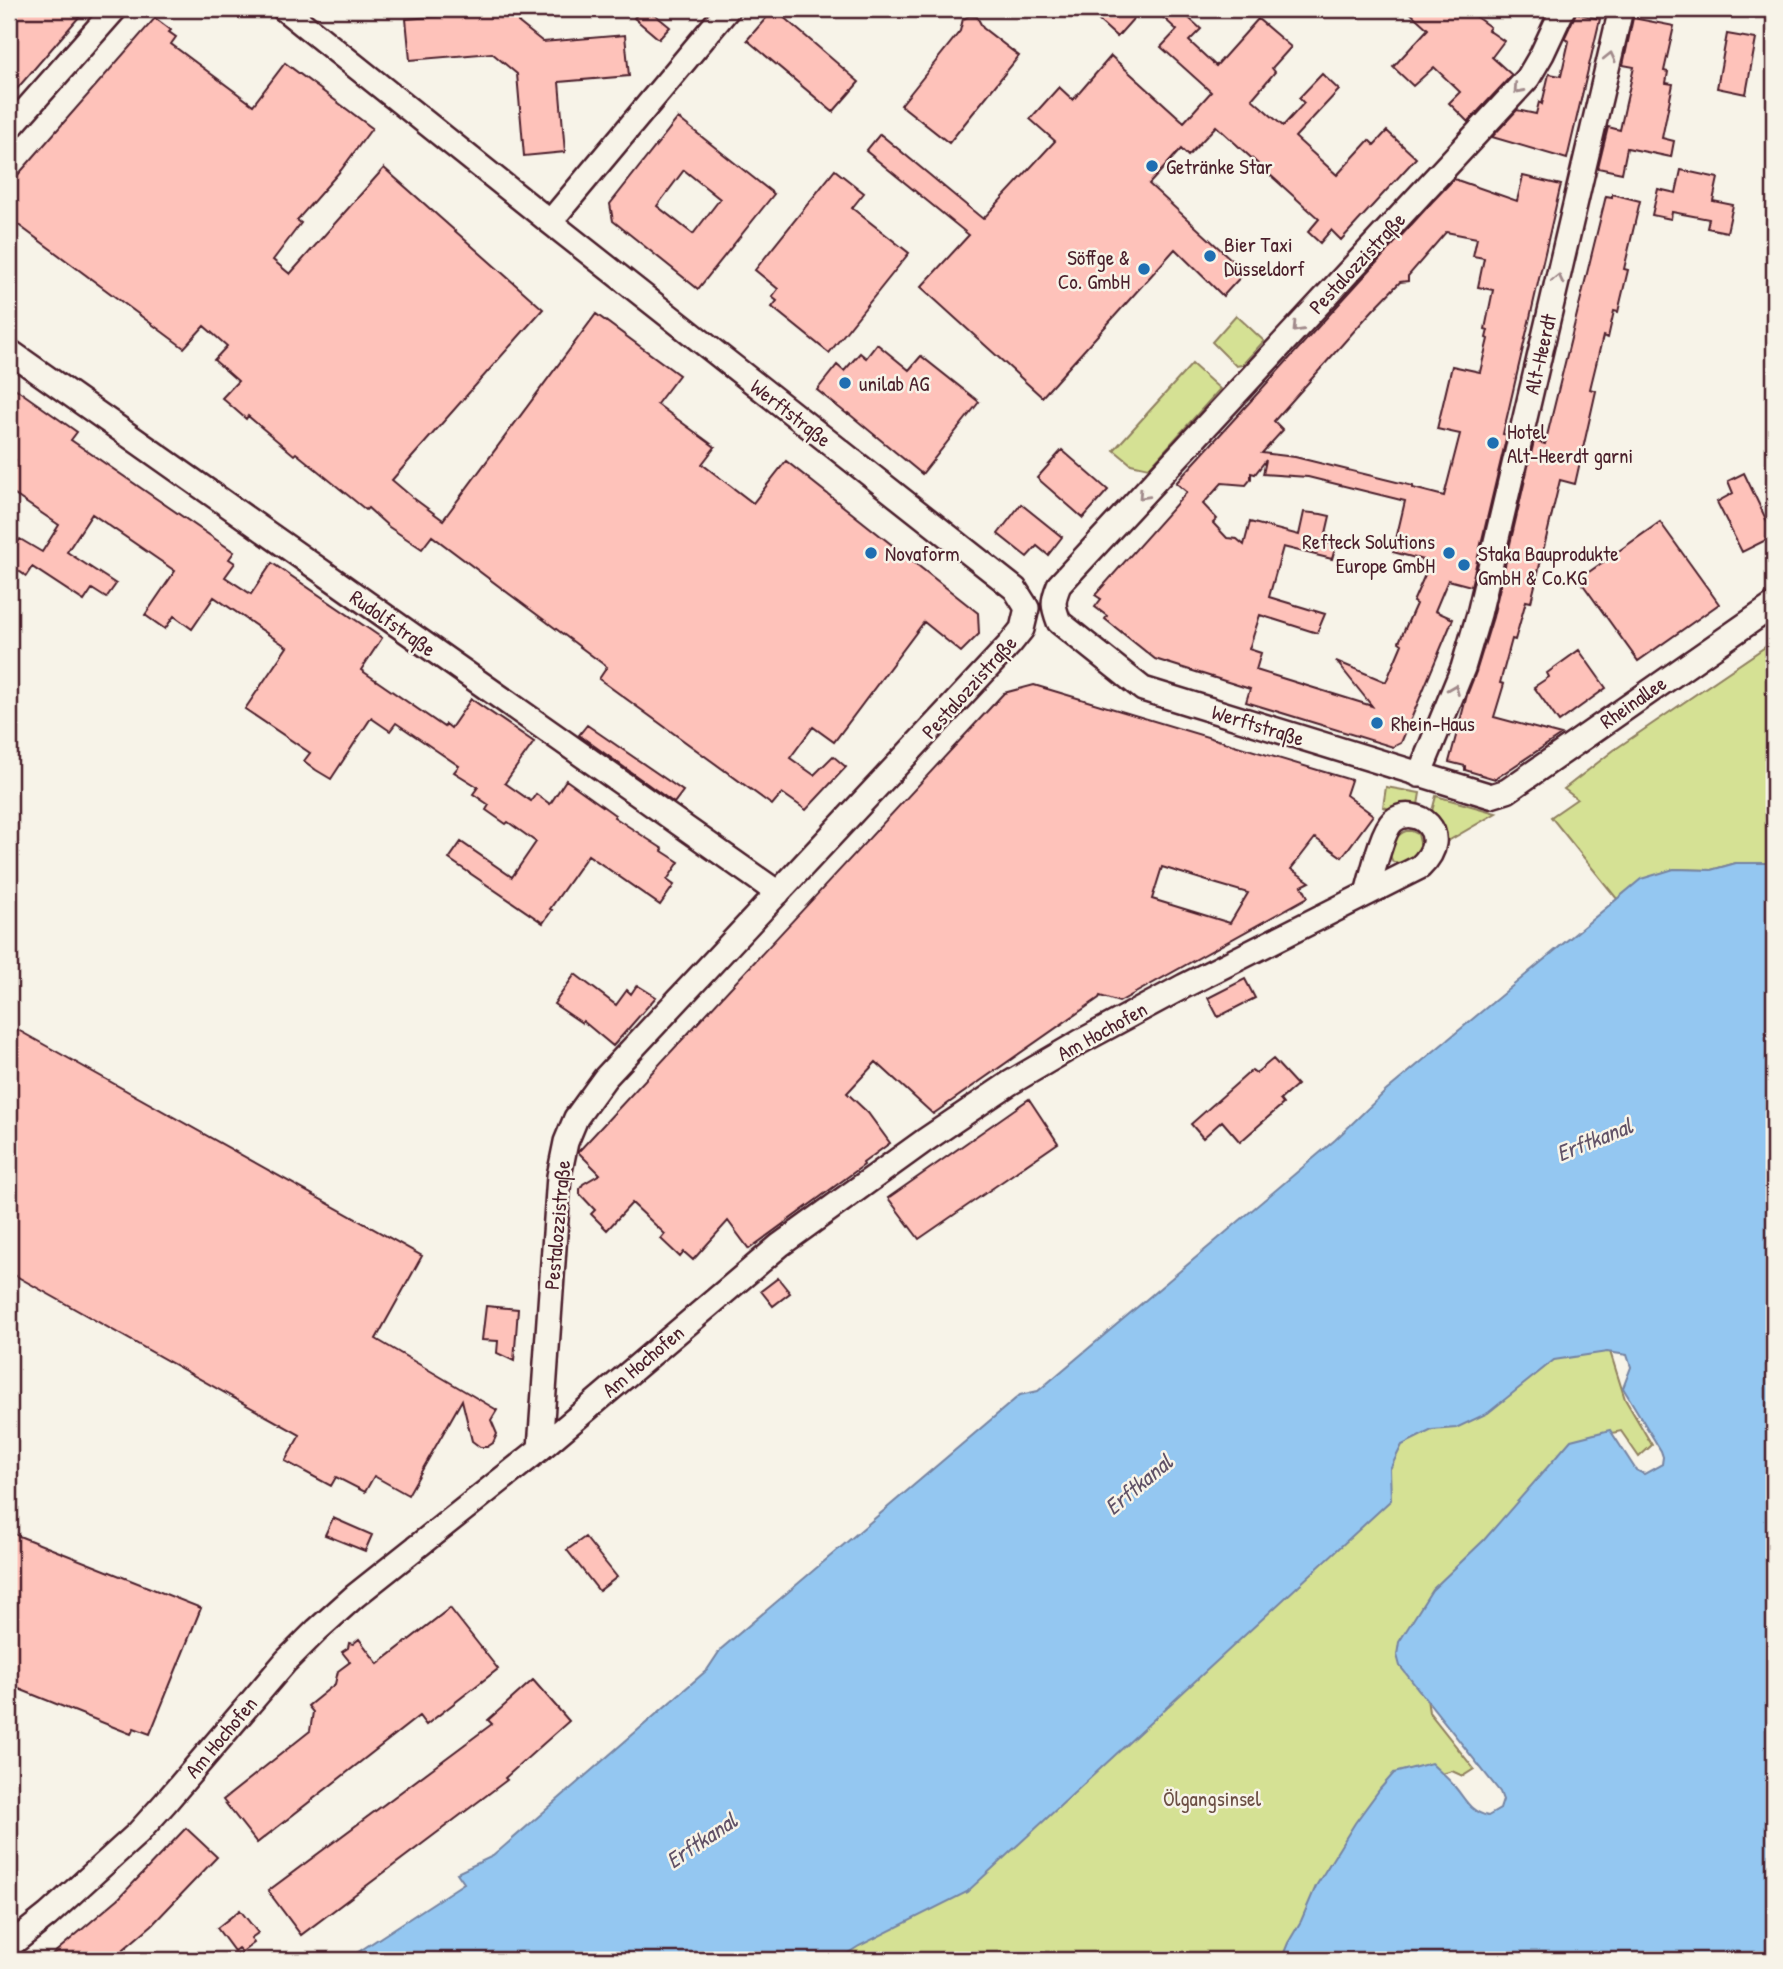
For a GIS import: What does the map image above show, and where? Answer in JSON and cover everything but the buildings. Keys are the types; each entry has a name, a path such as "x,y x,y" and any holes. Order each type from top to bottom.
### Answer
{"street":[{"path":"9,129 115,9"},
{"name":"Werftstraße","path":"284,9 1015,589 1027,608"},
{"path":"550,222 728,9"},
{"name":"Pestalozzistraße","path":"1053,607 1059,585 1528,78 1563,9"},
{"name":"Alt-Heerdt","path":"1419,775 1463,668 1479,614 1622,9"},
{"name":"Rudolfstraße","path":"9,351 778,893"},
{"name":"Rheinallee","path":"1491,796 1507,791 1774,605"},
{"path":"1027,608 1053,607"},
{"name":"Werftstraße","path":"1053,607 1059,622 1143,689 1491,796"},
{"name":"Pestalozzistraße","path":"540,1450 559,1175 566,1142 576,1118 605,1078 1010,644 1022,629 1027,608"},
{"name":"Am Hochofen","path":"9,1946 48,1915 138,1833 286,1661 317,1630 355,1596 540,1450 780,1245 924,1141 1010,1083 1173,992 1367,893"}],"green space":[{"path":"1236,315 1264,341 1242,365 1236,366 1212,342"},
{"path":"1192,364 1220,389 1149,468 1131,464 1114,450"},
{"path":"1774,641 1774,863 1736,863 1711,870 1674,869 1617,899 1551,817 1577,799 1564,789 1614,750"},
{"path":"1386,787 1420,793 1418,805 1404,804 1390,809 1383,807"},
{"path":"1436,796 1496,813 1448,841 1444,825 1432,811"},
{"path":"1406,831 1418,834 1421,847 1409,859 1393,862 1389,854 1397,837"},
{"name":"Ölgangsinsel","path":"1602,1326 1625,1399 1652,1445 1639,1457 1621,1431 1603,1435 1425,1686 1429,1712 1474,1769 1463,1776 1452,1771 1428,1778 1295,1960 775,1960 1350,1466"}],"water":[{"name":"Erftkanal","path":"1736,863 1774,863 1774,1960 1281,1960 1316,1886 1355,1823 1394,1773 1431,1763 1477,1812 1488,1816 1500,1809 1503,1800 1500,1792 1400,1666 1397,1655 1399,1642 1432,1590 1484,1540 1571,1440 1610,1430 1636,1470 1644,1474 1662,1464 1661,1451 1623,1388 1631,1367 1627,1355 1607,1352 1554,1360 1488,1413 1456,1428 1432,1430 1402,1445 1390,1469 1391,1500 967,1892 859,1946 837,1960 346,1960 464,1883 457,1873 493,1856 707,1670 721,1649 1020,1395 1038,1391 1335,1140 1386,1091 1641,879 1674,869 1711,870"}],"place":[{"name":"Getränke Star","path":"1152,166"},
{"name":"Bier Taxi Düsseldorf","path":"1210,256"},
{"name":"Söffge & Co. GmbH","path":"1144,269"},
{"name":"unilab AG","path":"845,383"},
{"name":"Hotel Alt-Heerdt garni","path":"1493,443"},
{"name":"Novaform","path":"871,553"},
{"name":"Refteck Solutions Europe GmbH","path":"1449,553"},
{"name":"Staka Bauprodukte GmbH & Co.KG","path":"1464,565"},
{"name":"Rhein-Haus","path":"1377,723"}]}
